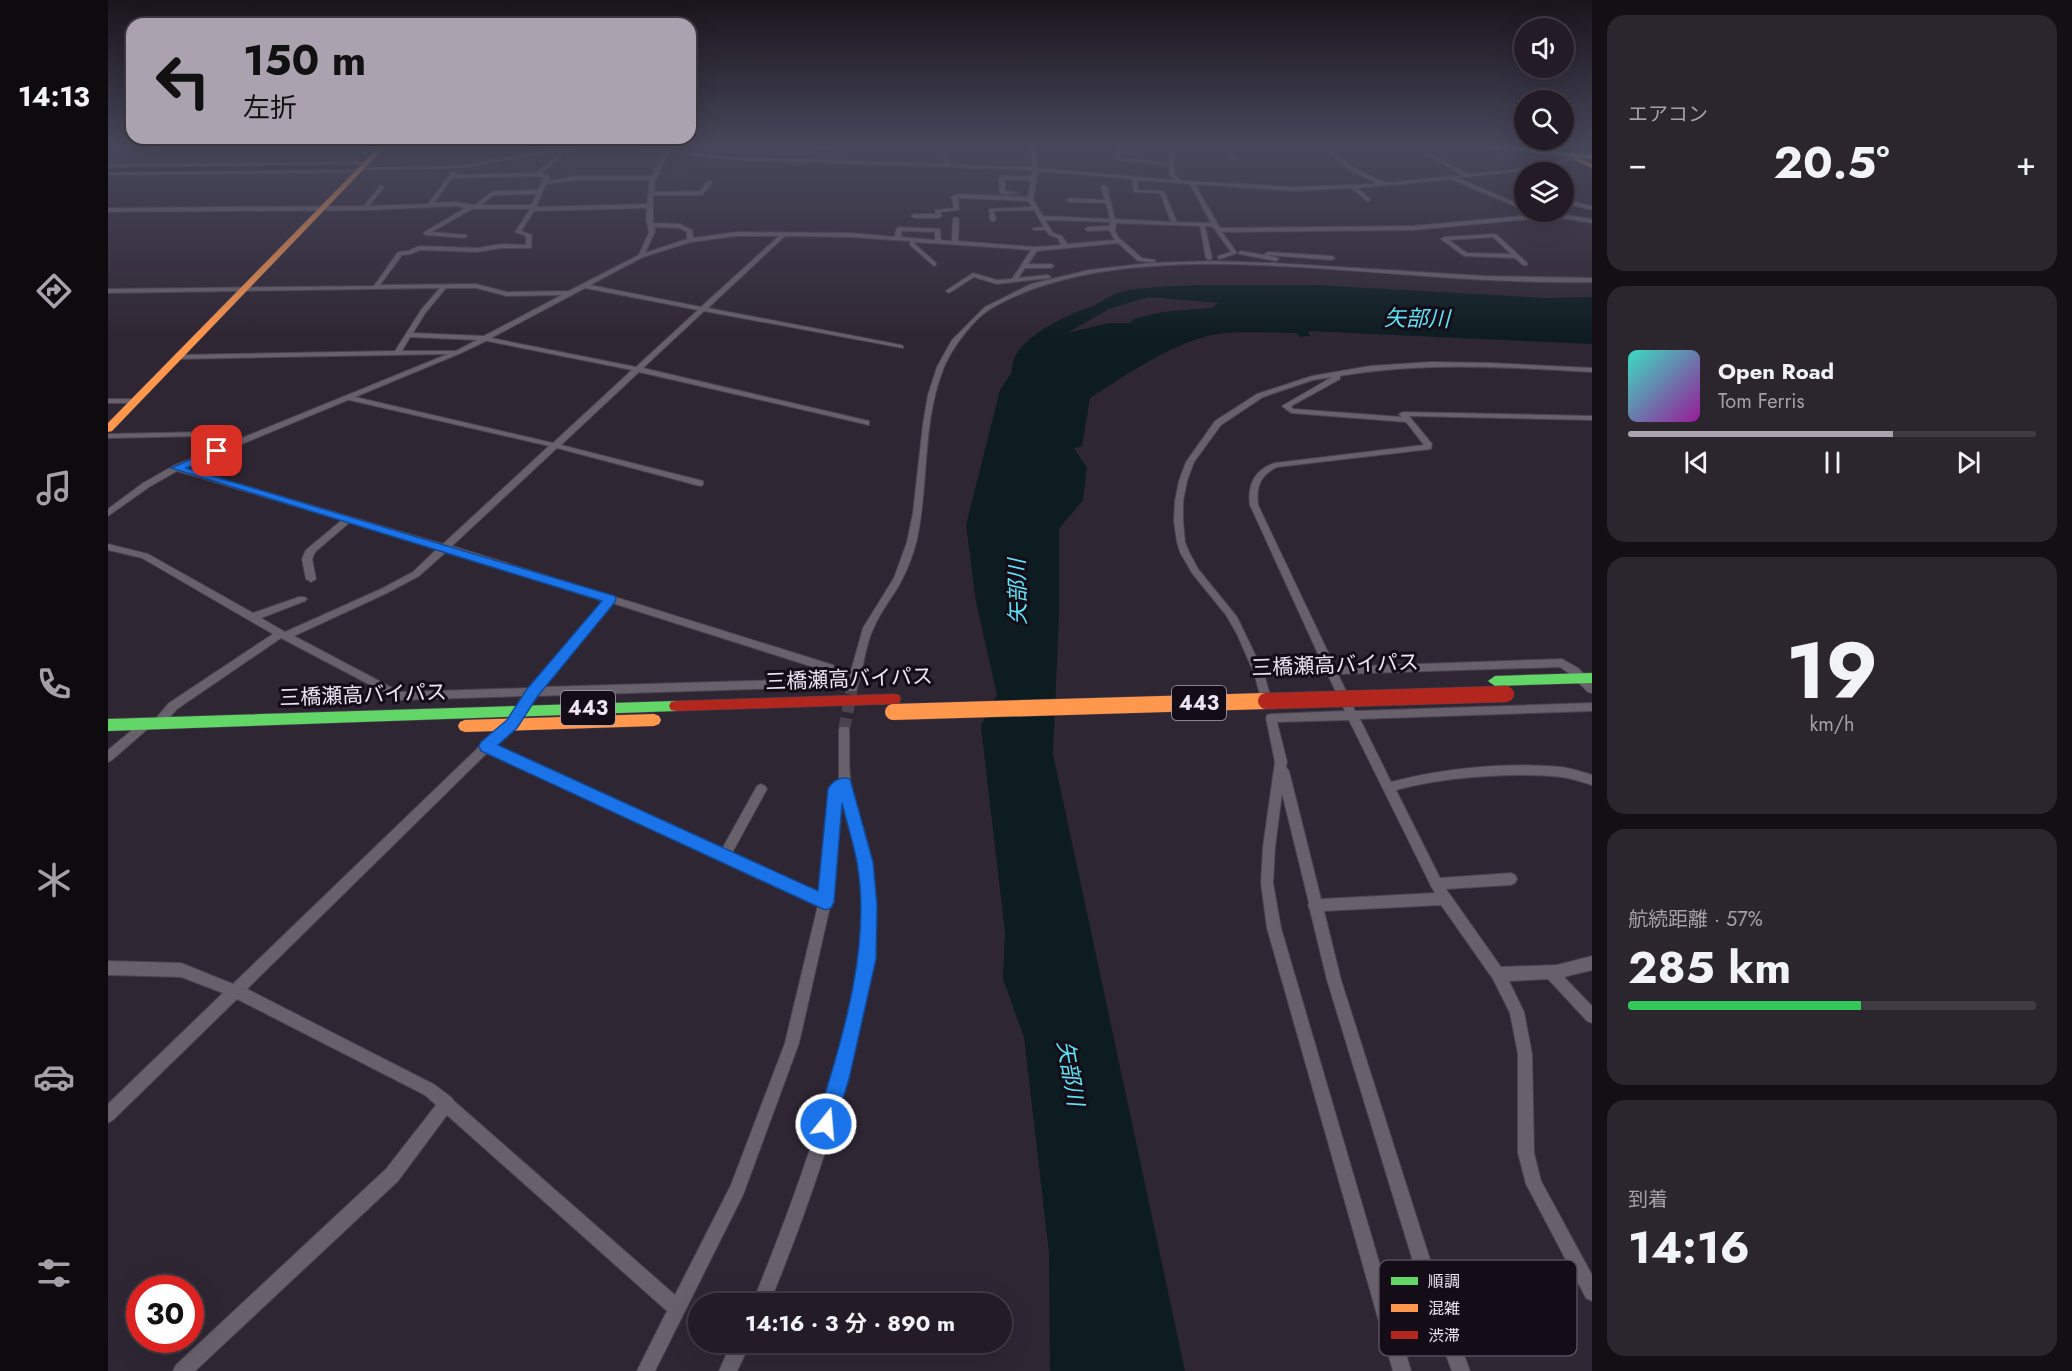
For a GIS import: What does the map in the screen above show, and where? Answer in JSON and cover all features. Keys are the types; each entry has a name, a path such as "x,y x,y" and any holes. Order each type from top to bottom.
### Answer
{"main road":[{"path":"108,429 319,211"},
{"name":"三橋瀬高バイパス","path":"108,735 512,724 1587,678"},
{"name":"三橋瀬高バイパス","path":"108,725 521,710 894,706 1506,694 1592,690"}],"street":[{"path":"464,236 426,233 466,211"},
{"path":"376,287 400,253 409,253 419,248 478,250 501,246 529,247 529,235 518,232 531,211"},
{"path":"641,255 652,232 650,211"},
{"path":"914,216 939,216 937,211"},
{"path":"991,211 993,220"},
{"path":"1037,211 1051,234 1060,237 1065,246"},
{"path":"1058,211 1059,218"},
{"path":"1110,211 1112,225 1119,241 1140,260 1238,263 1528,280 1592,280"},
{"path":"1170,211 1175,224"},
{"path":"1208,211 1217,227 1238,253 1346,269"},
{"path":"1574,217 1592,221"},
{"path":"1041,218 1112,225 1202,224 1217,227 1368,230 1514,219"},
{"path":"955,243 956,219"},
{"path":"1202,224 1209,258"},
{"path":"650,225 680,226 690,231 690,240"},
{"path":"1088,229 1112,225"},
{"path":"1451,225 1469,237"},
{"path":"1035,229 1047,228"},
{"path":"898,239 899,229 938,230 938,242"},
{"path":"108,513 146,485 176,468 459,352 641,255 690,240 737,234 784,234 898,239 1035,249 1119,241"},
{"path":"108,757 173,706 283,634 402,583 784,234"},
{"path":"1516,256 1466,255 1444,239 1494,235 1525,264"},
{"path":"913,240 912,244 934,264"},
{"path":"1014,280 1035,249"},
{"path":"949,291 973,275 998,282 1072,275 1238,253 1332,258"},
{"path":"1133,254 1151,254"},
{"path":"1024,266 1051,266"},
{"path":"108,547 145,556 399,696 853,685 868,628 903,570 921,504 930,404 942,364 952,344 974,317 994,302 1040,284 1072,275"},
{"path":"397,353 423,311 445,286"},
{"path":"108,291 476,286 507,294 570,293"},
{"path":"583,286 901,347"},
{"path":"409,335 487,338 636,369 866,423"},
{"path":"180,357 459,352"},
{"path":"1421,1260 1334,980 1259,673 1237,626 1189,562 1182,543 1178,515 1182,483 1200,444 1226,416 1248,402 1289,383 1397,367 1460,364 1592,370"},
{"path":"1343,374 1286,406 1290,411 1406,420"},
{"path":"345,399 348,388"},
{"path":"345,399 554,445 700,483"},
{"path":"108,401 136,400"},
{"path":"1575,1260 1534,1184 1526,1153 1525,1054 1516,1012 1498,974 1444,899 1436,884 1352,715 1252,497 1258,474 1275,465 1428,447 1428,444 1403,414 1592,418"},
{"path":"108,436 204,434"},
{"path":"176,468 444,547 829,668"},
{"path":"311,579 306,559 311,550 348,519"},
{"path":"252,617 302,599"},
{"path":"108,1115 512,724 532,693 610,599"},
{"path":"1259,673 1562,663 1587,678 1592,690"},
{"path":"1271,718 1592,707"},
{"path":"764,1293 813,1169 840,1079 867,959 869,905 865,862 844,783 844,730"},
{"path":"487,746 825,902"},
{"path":"1281,762 1266,883 1274,928 1379,1291"},
{"path":"1389,787 1423,778 1514,770 1563,772 1592,780"},
{"path":"646,1371 737,1189 792,1043 825,902 836,789 844,783"},
{"path":"724,857 761,789"},
{"path":"1436,884 1511,879"},
{"path":"1314,905 1444,899"},
{"path":"1498,974 1551,973 1576,969 1592,963"},
{"path":"108,968 181,970 235,992 430,1090 677,1309"},
{"path":"1551,973 1592,1016"},
{"path":"182,1371 392,1175 447,1103"},
{"path":"1577,1264 1592,1292"},
{"path":"728,1371 737,1353"},
{"path":"1398,1356 1402,1371"},
{"path":"1455,1356 1461,1371"}],"water":[{"name":"矢部川","path":"1196,285 1315,285 1548,298 1592,297 1592,344 1308,331 1310,336 1300,337 1296,333 1217,334 1168,351 1090,398 1082,446 1074,448 1087,468 1083,500 1059,529 1059,614 1053,754 1185,1371 1050,1371 1049,1253 1024,1037 1003,979 1005,933 981,726 997,695 976,602 966,525 1000,390 1012,372 1013,361 1019,350 1055,322 1096,305 1117,293 1146,288","holes":["1149,297 1218,303 1211,308 1162,312 1133,319 1131,323 1109,323 1067,333 1109,309"]}],"tunnel":[{"path":"844,730 852,688"}],"traffic: fast":[{"path":"1495,681 1592,678"},
{"path":"108,725 676,706"}],"traffic: slow":[{"path":"108,429 320,211"},
{"path":"893,712 1266,701"},
{"path":"465,726 654,720"}],"traffic: jam":[{"path":"1266,701 1506,694"},
{"path":"676,706 894,699"}],"route":[{"path":"217,451 176,468 444,547 610,599 532,693 512,724 487,746 788,887 825,902 830,875 836,789 844,783 865,862 869,905 867,959 840,1079 826,1124"}]}
